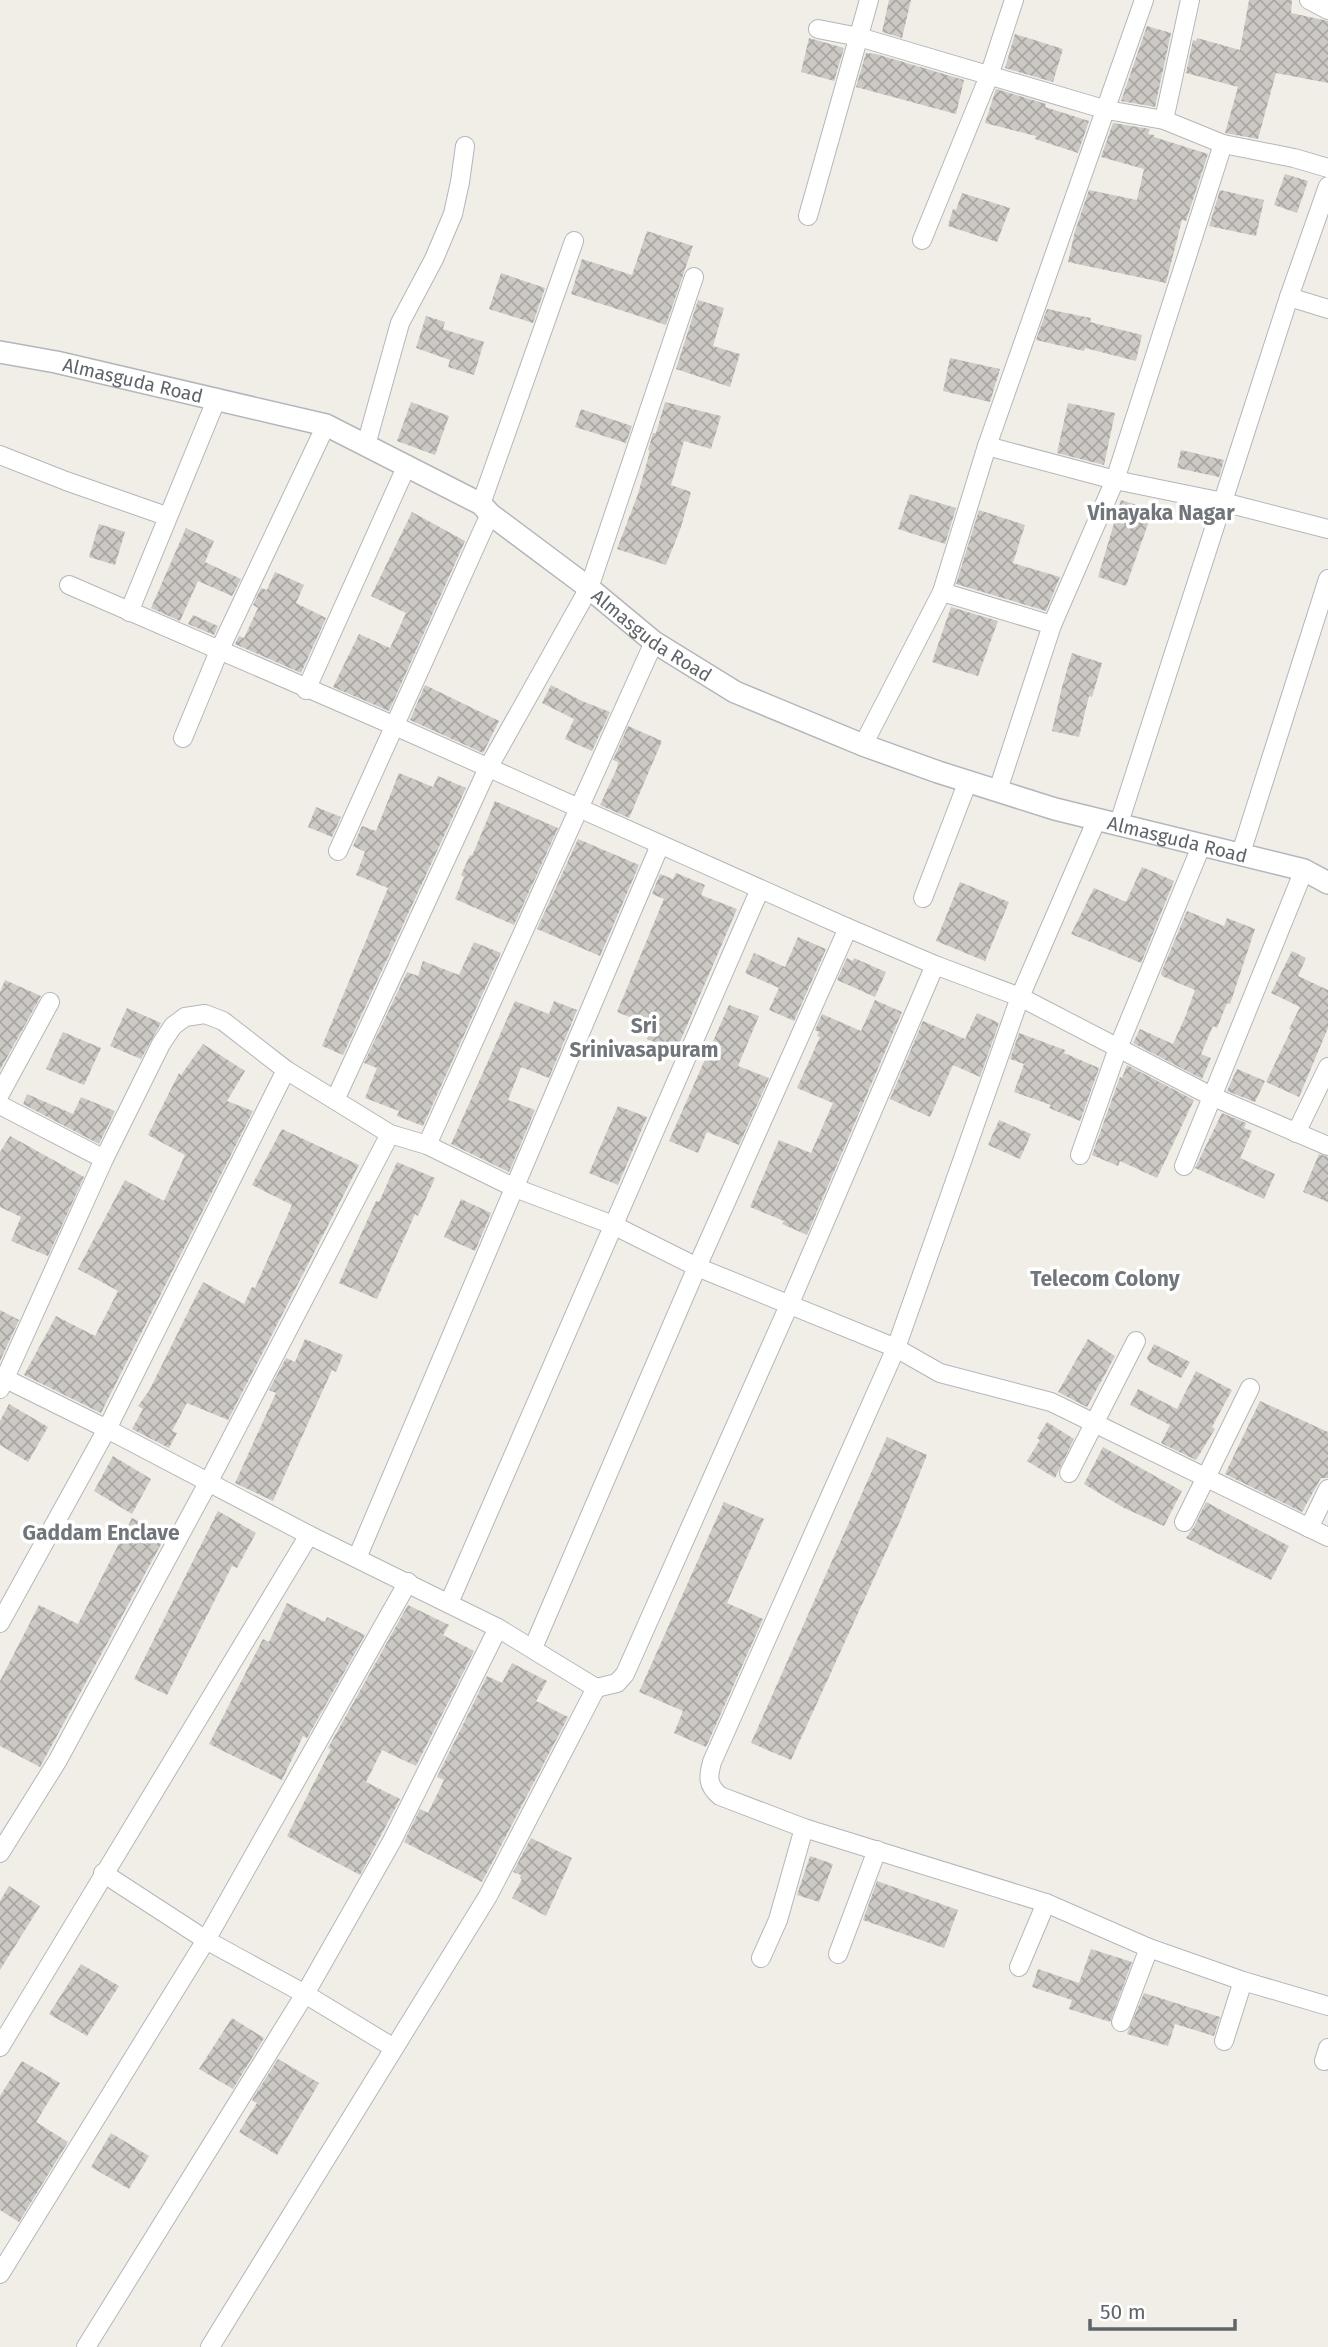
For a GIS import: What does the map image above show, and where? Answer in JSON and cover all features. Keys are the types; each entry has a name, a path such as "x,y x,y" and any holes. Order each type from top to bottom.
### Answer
{"street":[{"path":"808,216 869,0"},
{"path":"922,240 989,76 1014,0"},
{"path":"863,746 942,592 987,446 1144,0"},
{"path":"1164,120 1190,0"},
{"path":"1308,0 1328,10"},
{"path":"818,29 859,37 1107,110 1164,120 1223,144 1294,158 1328,168"},
{"path":"998,790 1052,625 1115,480 1223,144"},
{"path":"366,445 400,323 434,259 453,214 465,146"},
{"path":"1118,826 1289,297 1328,186"},
{"path":"338,850 395,726 486,509 574,241"},
{"path":"335,1100 488,768 589,588 694,276"},
{"path":"1289,297 1328,309"},
{"name":"Almasguda Road","path":"0,352 56,362 326,425 407,465 486,509 589,588 653,642 735,692 863,746 968,781 1118,826 1304,870 1328,883"},
{"path":"129,612 216,398"},
{"path":"183,738 219,651 326,425"},
{"path":"987,446 1115,480 1223,502 1328,529"},
{"path":"0,454 65,481 166,516"},
{"path":"306,690 407,465"},
{"path":"1241,853 1328,579"},
{"path":"69,585 306,690 395,726 848,928 934,965 1020,997 1211,1096 1328,1146"},
{"path":"942,592 1052,625"},
{"path":"427,1145 653,642"},
{"path":"923,898 968,781"},
{"path":"1097,819 1020,997 896,1348 712,1762 708,1776 710,1787 720,1796 804,1828 1046,1903 1149,1948 1243,1981 1328,2006"},
{"path":"1080,1155 1118,1048 1202,844"},
{"path":"357,1558 660,845"},
{"path":"1184,1166 1304,870"},
{"path":"449,1603 760,889"},
{"path":"533,1648 697,1267 848,928"},
{"path":"934,965 790,1303 625,1674 617,1683 596,1688 498,1628 309,1535 107,1429 2,1382 104,1159 161,1044 173,1026 185,1017 205,1014 223,1021 286,1070 390,1134 427,1145 515,1188 613,1226 697,1267 790,1303 896,1348 940,1373 1051,1402 1328,1537"},
{"path":"0,1094 50,1002"},
{"path":"1296,1133 1328,1067"},
{"path":"0,1623 107,1429 286,1070"},
{"path":"0,1105 104,1159"},
{"path":"1,1849 58,1760 208,1483 390,1134"},
{"path":"1069,1473 1136,1341"},
{"path":"1184,1522 1250,1388"},
{"path":"1309,1528 1328,1489"},
{"path":"0,2047 309,1535"},
{"path":"0,2274 206,1940 408,1582"},
{"path":"86,2347 305,1994 392,1842 498,1628"},
{"path":"210,2347 488,1896 596,1688"},
{"path":"761,1958 778,1920 804,1828"},
{"path":"838,1954 877,1850"},
{"path":"103,1873 206,1940 305,1994 394,2048"},
{"path":"1019,1967 1046,1903"},
{"path":"1121,2022 1149,1948"},
{"path":"1224,2040 1243,1981"}],"building":[{"path":"889,0 911,0 902,38 882,32"},
{"path":"1249,0 1292,0 1291,13 1328,21 1328,83 1276,73 1258,139 1225,133 1238,87 1186,73 1193,40 1196,41 1197,38 1240,50"},
{"path":"1147,26 1171,33 1155,107 1121,101"},
{"path":"1015,34 1063,49 1053,82 1005,68"},
{"path":"809,38 844,48 834,81 801,72"},
{"path":"866,53 964,80 956,114 856,87"},
{"path":"996,89 1089,121 1078,153 1035,139 1036,136 985,123"},
{"path":"1113,123 1150,129 1148,134 1154,137 1208,154 1186,221 1182,220 1166,283 1068,262 1089,190 1137,200 1144,169 1101,157"},
{"path":"1285,174 1308,181 1297,213 1274,205"},
{"path":"1220,190 1264,200 1256,236 1209,226"},
{"path":"962,193 1010,208 997,242 948,226"},
{"path":"647,231 693,246 666,325 571,294 582,259 632,275"},
{"path":"501,273 545,288 533,323 489,309"},
{"path":"698,300 724,308 713,346 740,354 730,387 676,369"},
{"path":"1047,309 1091,318 1090,322 1142,335 1136,361 1085,348 1084,351 1036,340"},
{"path":"426,316 445,322 443,329 484,342 474,375 448,367 450,360 416,348"},
{"path":"950,358 1000,369 990,402 943,391"},
{"path":"411,402 449,416 435,455 397,441"},
{"path":"665,402 721,416 711,449 684,441 671,485 691,492 666,565 617,549 638,494 650,451 648,450"},
{"path":"1068,403 1115,413 1104,465 1057,453"},
{"path":"581,409 632,426 626,443 575,427"},
{"path":"1181,450 1224,460 1219,477 1177,468"},
{"path":"910,494 956,508 945,544 898,529"},
{"path":"1121,500 1153,510 1126,586 1098,577"},
{"path":"979,510 1025,525 1013,563 1060,577 1046,611 956,584"},
{"path":"412,512 465,541 389,711 333,687 359,634 390,648 406,613 371,596"},
{"path":"99,524 125,532 115,565 89,557"},
{"path":"186,528 214,541 205,562 241,579 232,596 198,581 180,621 151,608"},
{"path":"275,572 304,585 296,603 326,618 301,673 235,644 239,636 244,638 258,608 253,605 261,588 267,590"},
{"path":"951,607 998,621 978,676 932,662"},
{"path":"193,615 218,626 214,635 188,624"},
{"path":"1072,653 1102,663 1092,697 1089,696 1079,737 1052,731"},
{"path":"425,685 499,721 483,753 410,720"},
{"path":"551,685 610,712 592,751 565,739 574,719 542,703"},
{"path":"628,726 662,741 629,818 600,805 617,768 618,762 613,760"},
{"path":"399,773 433,787 438,776 466,788 343,1055 322,1046 388,888 356,875 365,852 353,846 362,826 376,831"},
{"path":"495,801 558,828 514,925 455,899 464,877 461,875"},
{"path":"316,807 341,817 332,837 308,827"},
{"path":"578,839 639,865 600,956 537,929"},
{"path":"1142,867 1174,881 1141,963 1071,934 1094,888 1126,902"},
{"path":"676,873 705,885 701,895 737,909 676,1051 647,1039 652,1026 617,1012 664,899 652,894 660,874 673,879"},
{"path":"960,882 1009,902 985,961 936,941"},
{"path":"1187,911 1224,926 1227,918 1255,929 1230,1004 1227,1003 1217,1028 1213,1026 1201,1054 1211,1058 1202,1079 1133,1043 1140,1029 1173,1044 1186,1015 1195,990 1162,976 1161,973"},
{"path":"798,937 826,949 794,1021 769,1010 779,988 745,973 754,953 785,967"},
{"path":"474,942 501,953 423,1126 397,1116 399,1111 365,1098 377,1068 364,1063 407,972 418,976 423,961 459,975"},
{"path":"1292,951 1306,958 1298,976 1328,990 1328,1028 1299,1097 1266,1082 1300,1007 1271,993"},
{"path":"847,958 853,961 854,958 886,972 875,997 837,980"},
{"path":"5,980 41,996 0,1070 0,992"},
{"path":"875,1000 902,1012 807,1235 782,1224 784,1221 750,1207 779,1140 811,1153 833,1103 797,1088 820,1037 815,1030 822,1014 861,1031"},
{"path":"515,1001 549,1014 554,1001 577,1010 549,1078 521,1067 508,1100 535,1110 509,1172 451,1144"},
{"path":"729,1005 759,1016 738,1066 769,1078 739,1145 707,1132 698,1153 669,1141"},
{"path":"127,1008 161,1023 141,1059 110,1046"},
{"path":"977,1013 999,1023 980,1077 953,1065 930,1117 890,1099 923,1021 965,1039"},
{"path":"63,1032 101,1048 84,1085 46,1069"},
{"path":"1019,1033 1065,1050 1064,1053 1099,1068 1080,1121 1049,1108 1051,1105 1014,1092 1024,1064 1010,1059"},
{"path":"203,1044 245,1071 227,1101 253,1111 101,1413 24,1375 56,1316 95,1336 118,1291 78,1269 125,1180 164,1201 185,1155 148,1135 179,1073 181,1075"},
{"path":"1127,1065 1194,1100 1157,1178 1120,1161 1118,1166 1092,1155 1120,1077 1122,1078"},
{"path":"1237,1069 1265,1081 1255,1102 1227,1091"},
{"path":"27,1094 73,1114 81,1097 115,1111 99,1144 23,1104"},
{"path":"618,1106 647,1117 618,1185 589,1173"},
{"path":"1222,1113 1246,1123 1244,1128 1252,1131 1240,1158 1275,1174 1264,1199 1195,1168"},
{"path":"999,1120 1031,1134 1020,1159 988,1145"},
{"path":"282,1129 359,1165 228,1420 187,1403 172,1431 177,1433 169,1448 132,1429 143,1409 138,1406 149,1391 203,1282 244,1304 252,1287 255,1288 292,1205 252,1185"},
{"path":"10,1136 84,1177 48,1256 11,1241 21,1217 0,1207 0,1152"},
{"path":"1319,1154 1328,1157 1328,1202 1303,1192"},
{"path":"397,1162 435,1178 418,1216 415,1214 377,1299 339,1283"},
{"path":"461,1199 491,1213 475,1251 444,1237"},
{"path":"0,1310 19,1320 0,1361"},
{"path":"305,1339 343,1355 336,1372 332,1370 273,1501 235,1483 276,1393 269,1390 286,1358 295,1362"},
{"path":"1088,1339 1115,1356 1087,1407 1058,1392"},
{"path":"1154,1344 1190,1362 1181,1378 1149,1362 1147,1358"},
{"path":"1196,1371 1232,1390 1212,1427 1215,1429 1196,1460 1161,1443 1170,1425 1130,1405 1138,1389 1177,1409"},
{"path":"1260,1401 1328,1432 1328,1478 1321,1478 1302,1512 1225,1474"},
{"path":"9,1404 48,1427 28,1462 0,1445 0,1421"},
{"path":"1047,1422 1074,1439 1055,1478 1027,1461"},
{"path":"887,1437 927,1455 901,1519 791,1760 751,1743"},
{"path":"1103,1447 1182,1491 1164,1526 1124,1508 1084,1484"},
{"path":"113,1456 151,1479 132,1514 94,1491"},
{"path":"724,1502 764,1519 727,1603 763,1619 706,1747 674,1733 683,1711 639,1692"},
{"path":"1206,1502 1289,1546 1271,1580 1186,1538"},
{"path":"218,1511 256,1533 237,1568 232,1566 167,1695 134,1679"},
{"path":"132,1518 166,1535 40,1767 0,1746 0,1681 39,1605 78,1624"},
{"path":"287,1603 325,1622 327,1617 365,1635 307,1738 303,1736 282,1780 209,1744 263,1639 269,1642"},
{"path":"408,1605 449,1625 443,1635 474,1651 416,1766 382,1750 366,1782 400,1799 360,1875 287,1836 331,1749 328,1748"},
{"path":"512,1663 547,1681 536,1701 568,1717 482,1882 404,1842 420,1809 428,1813 444,1780 437,1777 487,1676 502,1683"},
{"path":"531,1838 572,1858 546,1916 512,1898 522,1879 521,1875 513,1872"},
{"path":"810,1856 833,1864 819,1902 797,1895"},
{"path":"877,1881 958,1910 944,1948 863,1920"},
{"path":"9,1886 40,1906 0,1970 0,1901"},
{"path":"1091,1949 1132,1962 1110,2022 1069,2009 1072,2000 1032,1987 1038,1969 1079,1983"},
{"path":"81,1964 119,1986 87,2036 49,2014"},
{"path":"1144,1993 1220,2017 1214,2036 1175,2024 1168,2046 1127,2034"},
{"path":"232,2018 264,2038 233,2089 199,2069"},
{"path":"278,2059 319,2083 277,2155 239,2132 257,2103 252,2100"},
{"path":"22,2061 60,2083 36,2122 68,2142 19,2222 0,2210 0,2096"},
{"path":"111,2133 149,2156 129,2189 91,2167"}],"district":[{"name":"Vinayaka Nagar","path":"1161,513"},
{"name":"Sri Srinivasapuram","path":"644,1038"},
{"name":"Telecom Colony","path":"1105,1279"},
{"name":"Gaddam Enclave","path":"101,1533"}]}
